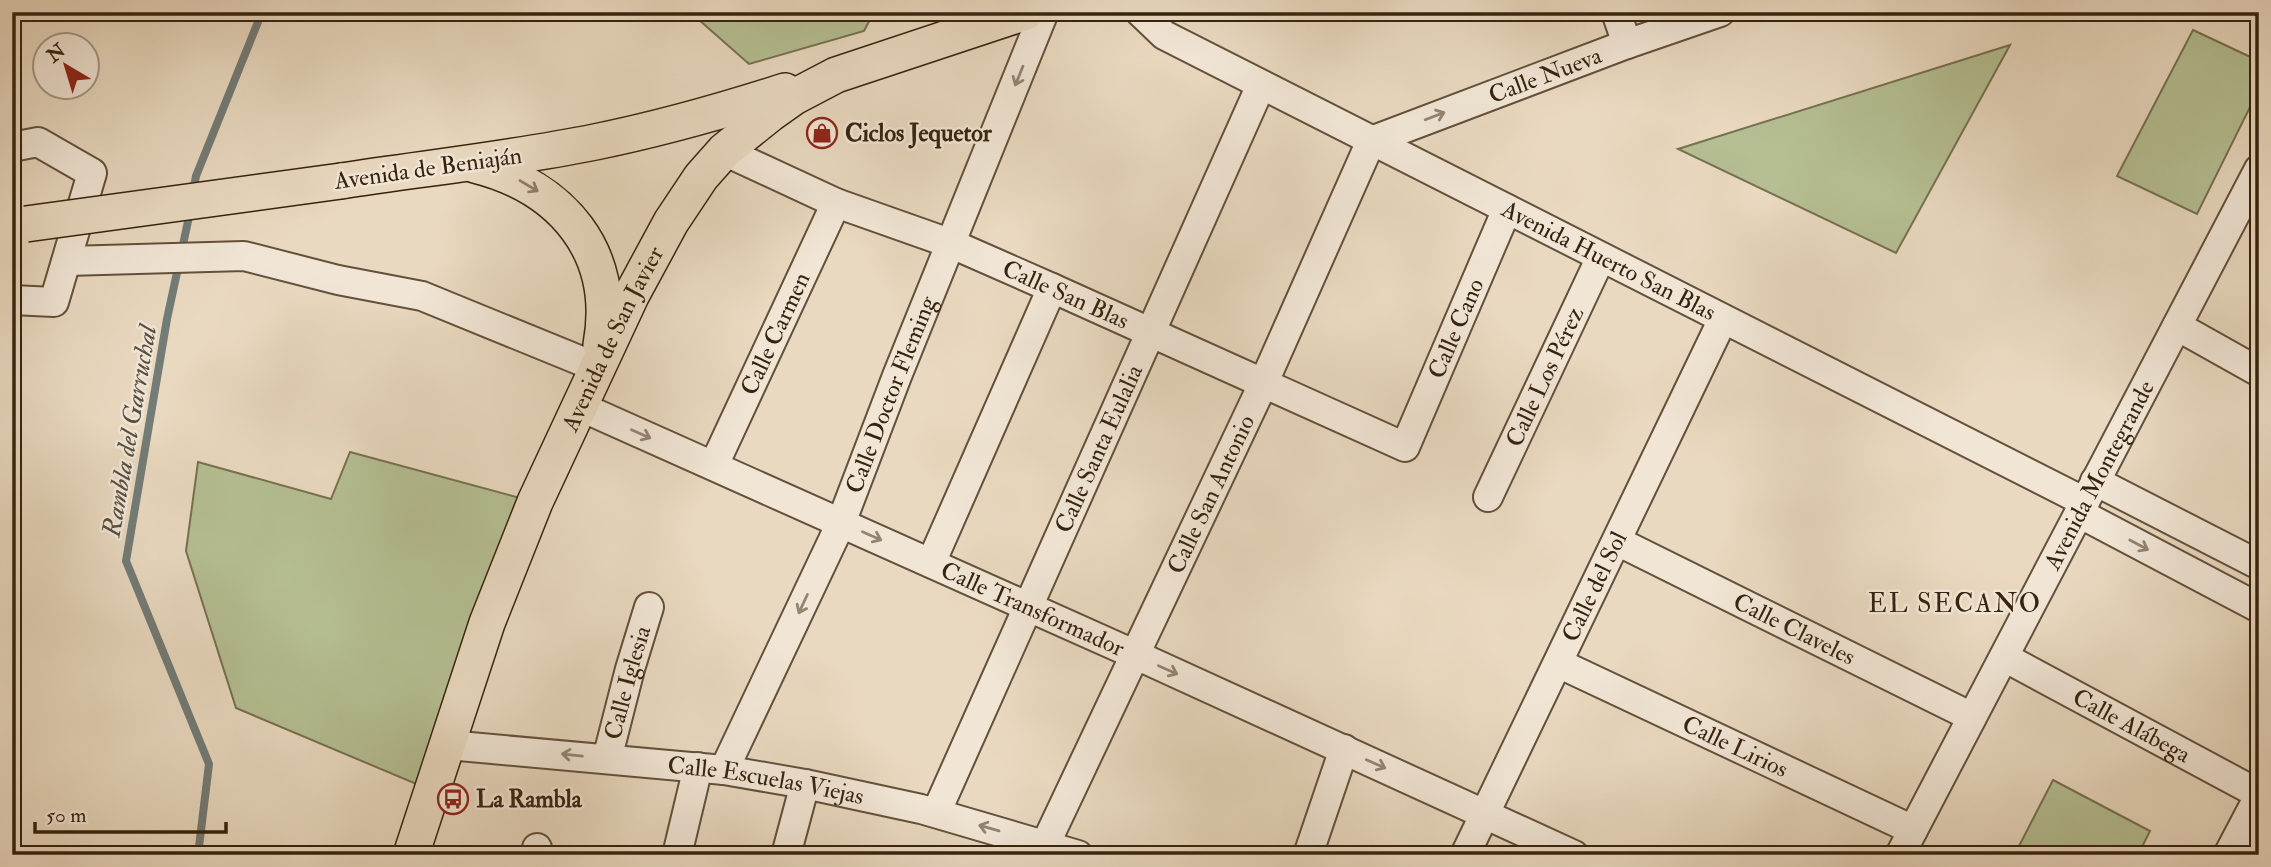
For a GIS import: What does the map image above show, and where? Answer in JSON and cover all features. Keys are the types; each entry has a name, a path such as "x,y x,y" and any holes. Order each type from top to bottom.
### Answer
{"main road":[{"name":"Avenida de San Javier","path":"411,855 510,562 631,296 671,222 701,177 747,132 794,97 835,75 1026,12"},
{"name":"Avenida de Beniaján","path":"19,225 341,181 595,142 716,112 835,75"},
{"path":"716,112 731,124 731,137 724,152"},
{"path":"465,162 502,172 527,183 566,215 586,240 597,269 603,300 603,334 597,367"}],"street":[{"name":"Calle Doctor Fleming","path":"677,855 711,768 841,523 897,376 1044,12"},
{"name":"Avenida Huerto San Blas","path":"1140,12 1164,35 1261,85 2086,499 2259,565"},
{"path":"1616,12 1627,44"},
{"name":"Calle Nueva","path":"1371,141 1627,44 1720,12"},
{"name":"Calle Santa Eulalia","path":"936,813 1261,85"},
{"name":"Calle San Antonio","path":"1045,845 1264,382 1371,141"},
{"path":"12,147 38,142 92,173 54,302 12,300"},
{"name":"Calle San Blas","path":"724,152 836,203 952,244 1405,447"},
{"name":"Avenida Montegrande","path":"1907,843 2259,169"},
{"name":"Calle Carmen","path":"714,466 836,203"},
{"name":"Calle Cano","path":"1405,447 1507,209"},
{"path":"66,261 244,256 338,280 422,296 597,367"},
{"name":"Calle Los Pérez","path":"1488,497 1601,257"},
{"path":"931,563 1052,288"},
{"name":"Calle del Sol","path":"1465,855 1723,319"},
{"path":"2177,326 2259,372"},
{"name":"Calle Transformador","path":"579,406 1136,655 1574,855"},
{"name":"Avenida Huerto San Blas","path":"2086,499 2259,608"},
{"name":"Calle Claveles","path":"1617,541 1972,717"},
{"name":"Calle Iglesia","path":"607,759 649,607"},
{"name":"Calle Alábega","path":"2004,657 2259,795"},
{"name":"Calle Lirios","path":"1558,663 1907,843"},
{"name":"Calle Escuelas Viejas","path":"448,745 711,768 805,784 936,813 1077,855"},
{"path":"1308,855 1343,749"},
{"path":"786,855 805,784"},
{"path":"2228,855 2259,795"}],"green space":[{"path":"690,12 874,12 864,31 749,64"},
{"path":"2193,30 2259,61 2259,89 2197,214 2117,176"},
{"path":"2010,45 1896,253 1678,149"},
{"path":"350,452 535,502 433,791 236,708 186,551 198,462 331,499"},
{"path":"2053,780 2150,831 2138,855 2034,855 2018,848"}],"waterway":[{"name":"Rambla del Garruchal","path":"193,192 196,176 262,12"},
{"name":"Rambla del Garruchal","path":"190,212 167,319 126,561 209,764 198,855"}],"place":[{"name":"Ciclos Jequetor","path":"822,133"},
{"name":"La Rambla","path":"453,799"}],"district":[{"name":"EL SECANO","path":"1955,603"}]}
